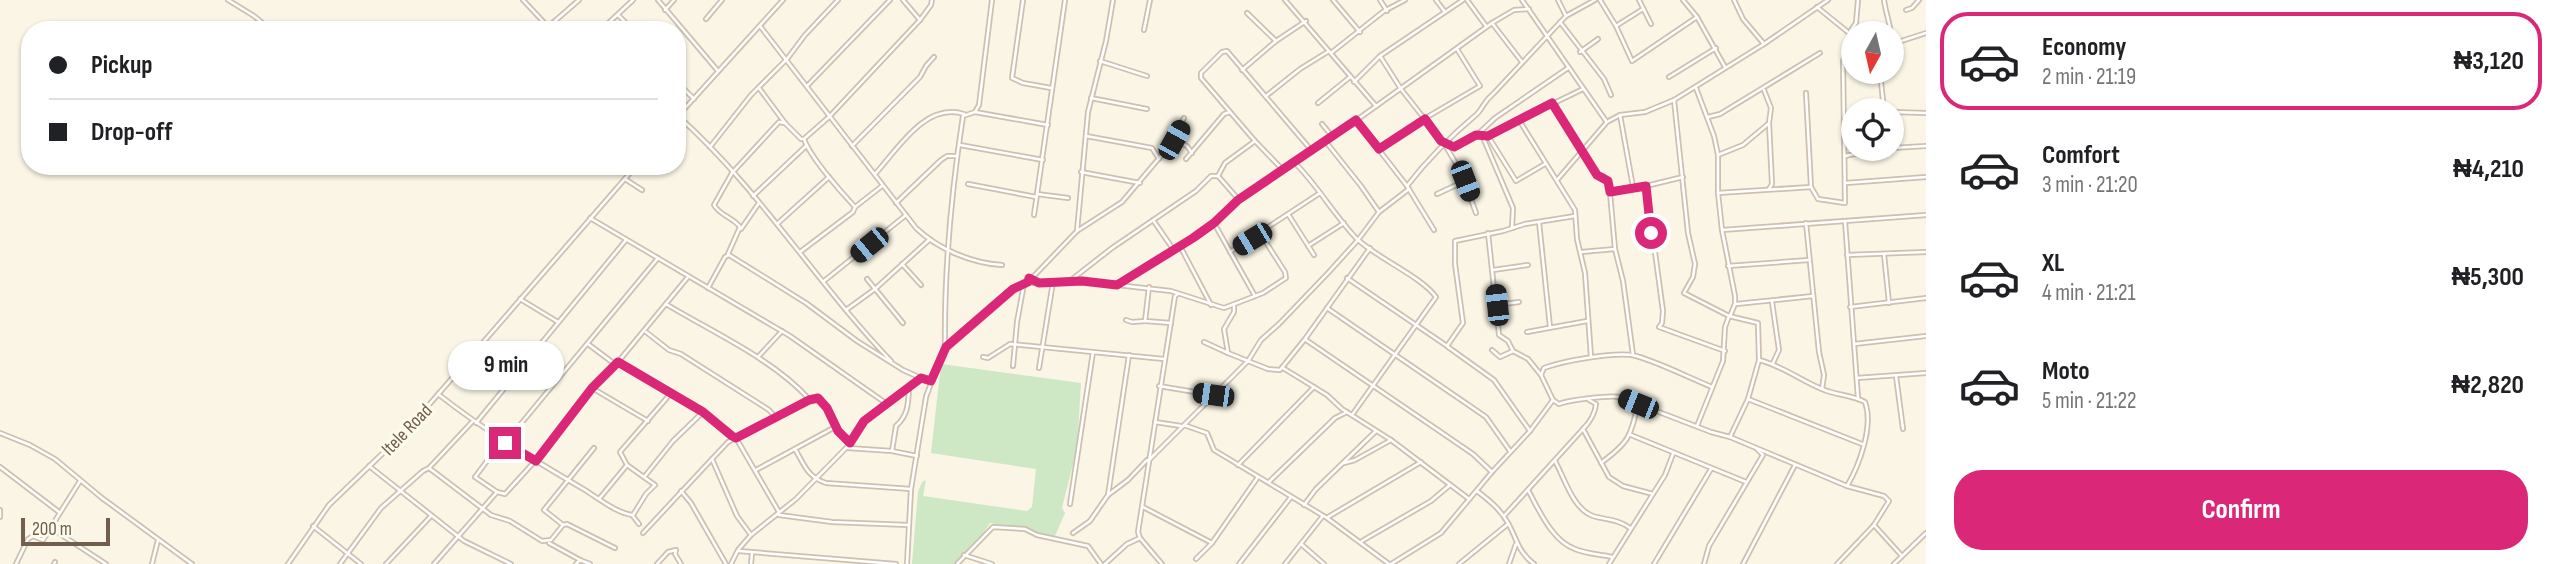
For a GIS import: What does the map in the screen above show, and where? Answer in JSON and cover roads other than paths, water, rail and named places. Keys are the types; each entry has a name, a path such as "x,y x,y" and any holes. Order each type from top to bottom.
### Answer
{"street":[{"path":"228,0 260,21"},
{"path":"523,0 543,21"},
{"path":"557,21 579,0"},
{"path":"610,21 633,0"},
{"path":"658,0 675,21"},
{"path":"665,10 674,0"},
{"path":"706,19 722,0"},
{"path":"686,108 782,0"},
{"path":"710,147 759,88 787,60 804,35 838,0"},
{"path":"807,86 890,0"},
{"path":"903,0 920,20"},
{"path":"804,139 830,117 920,20 932,0"},
{"path":"975,112 979,105 992,0"},
{"path":"1023,0 1012,78 1023,83 1051,88"},
{"path":"1034,215 1065,0"},
{"path":"1077,231 1081,172 1091,98 1106,41 1113,0"},
{"path":"1144,30 1150,0"},
{"path":"1286,0 1376,106"},
{"path":"1333,0 1360,32"},
{"path":"1380,0 1387,11"},
{"path":"1265,96 1300,69 1329,53 1405,0"},
{"path":"1436,0 1445,12"},
{"path":"1354,82 1380,56 1465,0 1487,27"},
{"path":"1522,0 1607,122"},
{"path":"1558,0 1566,16"},
{"path":"1073,533 1090,521 1108,495 1128,480 1248,361 1261,340 1359,240 1379,212 1408,188 1419,170 1455,132 1481,110 1484,101 1546,36 1566,16 1594,0"},
{"path":"1600,0 1632,61 1696,17"},
{"path":"1639,0 1651,24"},
{"path":"1683,0 1725,66"},
{"path":"1735,0 1743,19 1764,44"},
{"path":"1557,180 1607,122 1620,115 1645,112 1696,88 1718,74 1725,66 1764,44 1828,0"},
{"path":"1856,21 1858,0"},
{"path":"1884,0 1888,21"},
{"path":"1906,10 1912,9 1919,0"},
{"path":"1816,6 1841,26"},
{"path":"1117,285 1214,223 1238,200 1326,142 1492,23 1514,10 1529,9"},
{"path":"1616,26 1643,9"},
{"path":"1247,13 1276,41"},
{"path":"617,14 624,21"},
{"path":"1242,70 1276,41 1306,21"},
{"path":"1560,22 1580,52 1604,79 1611,95"},
{"path":"1492,23 1522,62"},
{"path":"760,26 895,204 929,240 946,250 1002,265"},
{"path":"1904,40 1926,33"},
{"path":"686,34 718,71"},
{"path":"1580,52 1598,39"},
{"path":"1106,41 1100,63 1147,76"},
{"path":"1669,78 1716,48"},
{"path":"1379,149 1480,86 1457,49"},
{"path":"1283,170 1201,78 1201,73 1225,50 1312,151"},
{"path":"1708,117 1720,114 1820,54"},
{"path":"1380,56 1401,89 1446,144 1465,181 1476,213"},
{"path":"852,146 920,78 934,57"},
{"path":"1446,144 1454,147 1476,135 1494,118 1568,68"},
{"path":"1318,103 1350,77"},
{"path":"759,88 785,123 804,139 806,146 829,177 855,207"},
{"path":"1696,88 1708,117 1718,155 1722,230 1735,304 1725,327 1723,361 1697,426"},
{"path":"1476,135 1488,136 1583,89"},
{"path":"1763,89 1771,108 1769,123 1772,184 1769,189"},
{"path":"686,91 694,99"},
{"path":"1806,93 1811,187 1818,199 1843,203 1847,201 1845,161"},
{"path":"1091,98 1147,109"},
{"path":"1674,100 1688,233 1695,270 1684,293 1729,316 1758,323 1759,360 1748,399 1730,437"},
{"path":"1552,103 1597,175 1608,181 1615,249 1623,281 1633,355"},
{"path":"874,175 928,117 946,111 964,114 975,112 1048,125"},
{"path":"1186,159 1224,114 1230,112"},
{"path":"1904,112 1926,113"},
{"path":"907,564 911,489 931,381 945,349 946,250 964,114"},
{"path":"1620,115 1634,187"},
{"path":"1033,280 1077,231 1122,202 1140,183 1174,140 1184,118"},
{"path":"1356,120 1408,188 1434,230"},
{"path":"1519,120 1573,204 1581,253 1591,357"},
{"path":"741,229 736,222 714,207 732,173 779,122 785,123"},
{"path":"1718,155 1743,145 1769,123"},
{"path":"686,124 759,203 856,324 891,361"},
{"path":"1322,124 1332,136"},
{"path":"1482,135 1513,208 1512,228"},
{"path":"1086,136 1152,148 1159,159"},
{"path":"1488,136 1516,181 1546,163"},
{"path":"1174,140 1187,146 1192,153"},
{"path":"1218,176 1225,163 1255,141"},
{"path":"1326,142 1379,212"},
{"path":"959,145 1043,160"},
{"path":"1904,147 1926,145"},
{"path":"752,196 806,146"},
{"path":"895,204 941,160 947,156 957,156"},
{"path":"1294,162 1359,240 1435,294 1435,300 1352,415"},
{"path":"1081,172 1140,183"},
{"name":"Itele Road","path":"288,564 329,505 408,429 628,175"},
{"path":"1594,180 1597,175"},
{"path":"1069,281 1196,191 1211,176 1218,176"},
{"path":"1218,176 1238,200"},
{"path":"777,224 829,177"},
{"path":"1610,192 1683,177"},
{"path":"1846,183 1926,177"},
{"path":"625,179 642,190"},
{"path":"1437,194 1465,181"},
{"path":"968,184 1036,196 1068,198"},
{"path":"799,252 853,212 855,207 882,186"},
{"path":"1646,186 1663,312 1659,327 1725,351"},
{"path":"1718,194 1811,187"},
{"path":"1230,252 1320,193"},
{"path":"708,288 759,203"},
{"path":"1288,214 1314,255"},
{"path":"822,282 905,215"},
{"path":"1722,230 1926,215"},
{"path":"1447,346 1463,323 1455,264 1455,241 1520,225 1575,216"},
{"path":"590,218 782,331 887,404"},
{"path":"1153,220 1173,250"},
{"path":"1513,221 1520,225"},
{"path":"1845,221 1858,398"},
{"path":"1539,222 1550,327"},
{"path":"1214,223 1255,296"},
{"path":"1308,246 1344,223"},
{"path":"1806,223 1824,374 1822,389"},
{"path":"945,349 1028,279 1149,288 1224,308 1234,306 1286,278 1285,272 1260,233"},
{"path":"1488,233 1499,335 1508,341 1513,351 1528,359 1541,375 1553,400 1559,404 1569,400 1616,396 1730,437 1847,486 1884,496 1889,501 1874,525 1837,564"},
{"path":"340,564 371,520 429,468 474,422 626,240"},
{"path":"846,310 875,289 929,240"},
{"path":"1180,246 1211,305"},
{"path":"1283,368 1370,248"},
{"path":"1581,253 1615,249"},
{"path":"1847,255 1926,252"},
{"path":"1884,253 1889,303"},
{"path":"727,255 770,279 903,370 931,381"},
{"path":"658,258 475,477 498,492 507,493 536,461 592,388 645,331 664,303 688,276"},
{"path":"1728,266 1809,260"},
{"path":"902,264 920,285"},
{"path":"1493,270 1528,265"},
{"path":"1347,278 1494,380 1530,431"},
{"path":"867,279 902,323"},
{"path":"1039,368 1054,282"},
{"path":"1013,366 1026,283"},
{"path":"1145,321 1149,288"},
{"path":"1162,564 1138,532 1159,386 1175,296 1178,294"},
{"path":"1735,304 1813,296"},
{"path":"1850,307 1926,298"},
{"path":"520,299 558,322"},
{"path":"1497,305 1519,302"},
{"path":"1772,302 1779,350 1773,364"},
{"path":"664,303 757,358 788,380 809,400"},
{"path":"1228,352 1224,330 1234,312 1234,306"},
{"path":"1327,308 1486,417 1510,451"},
{"path":"1126,320 1171,323"},
{"path":"1527,332 1587,321"},
{"path":"645,331 669,350 681,354 769,410 776,418"},
{"path":"757,358 782,331"},
{"path":"1854,344 1926,336"},
{"path":"1306,339 1473,454 1492,471"},
{"path":"1204,342 1271,370 1283,368 1391,440 1469,499"},
{"path":"588,344 703,412 736,438 778,514"},
{"path":"983,357 988,358 1007,345 1015,344 1164,359"},
{"path":"1492,350 1500,357 1513,351"},
{"path":"1070,504 1093,352"},
{"path":"1108,495 1129,355"},
{"path":"1541,375 1544,368 1591,357 1633,355 1712,387"},
{"path":"1759,360 1773,364 1822,389 1865,402 1867,407 1864,444 1860,463 1847,486"},
{"path":"1857,377 1926,373"},
{"path":"1896,376 1903,429"},
{"path":"731,564 738,550 751,535 816,480 850,443 864,421 921,378"},
{"path":"1159,386 1213,395"},
{"path":"892,451 896,426 904,419 908,407 909,387"},
{"path":"1237,465 1314,387"},
{"path":"592,388 648,421"},
{"path":"632,515 655,485 627,465 620,452 671,392"},
{"path":"438,394 503,442 599,499 632,515 639,524"},
{"path":"643,533 728,442 809,400 818,398 850,443"},
{"path":"1748,399 1864,444"},
{"path":"1155,422 1207,433 1214,450 1325,517 1390,564 1441,533 1492,471 1530,431 1553,400"},
{"path":"1504,516 1594,414 1596,404 1589,400"},
{"path":"1600,463 1622,447 1630,435 1638,404"},
{"path":"645,476 673,441 703,412"},
{"path":"1269,483 1335,418 1347,412"},
{"path":"756,470 836,426"},
{"path":"1583,429 1609,477 1618,484 1653,494"},
{"path":"1304,505 1376,431"},
{"path":"0,433 30,444 55,459 185,562 192,564"},
{"path":"1630,435 1746,482"},
{"path":"1341,464 1355,460 1391,440"},
{"path":"846,447 917,456"},
{"path":"594,448 544,510 563,525 566,524 615,548"},
{"path":"795,449 804,467 816,480 911,489"},
{"path":"1704,564 1709,546 1763,455 1757,449"},
{"path":"1609,564 1665,475 1673,454"},
{"path":"712,458 737,516 751,535"},
{"path":"1554,461 1581,511 1622,522 1630,528"},
{"path":"1285,564 1325,517 1421,462"},
{"path":"599,499 627,465"},
{"path":"1743,564 1796,465"},
{"path":"369,466 459,537 511,564"},
{"path":"0,467 60,512"},
{"path":"429,468 483,510 590,564"},
{"path":"1654,564 1711,469"},
{"path":"1196,559 1212,542 1258,477"},
{"path":"16,564 28,539 33,536 42,540 80,481"},
{"path":"1361,541 1431,501 1450,485"},
{"path":"1528,490 1551,529 1567,545 1576,550 1613,557"},
{"path":"681,491 691,503 726,564"},
{"path":"1477,491 1496,505 1509,524 1521,552 1534,564"},
{"path":"434,564 498,492"},
{"path":"1239,564 1291,497"},
{"path":"1142,506 1212,542"},
{"path":"0,510 0,517"},
{"path":"778,514 832,522 908,525"},
{"path":"386,564 431,516"},
{"path":"1459,564 1509,524"},
{"path":"548,542 563,525"},
{"path":"1874,525 1902,556"},
{"path":"313,526 361,564"},
{"path":"957,564 993,527 1025,529 1037,535 1088,546 1103,564 1140,537"},
{"path":"51,528 106,564"},
{"path":"1894,564 1926,533"},
{"path":"152,564 158,540"},
{"path":"1301,544 1324,564"},
{"path":"1509,564 1516,544"},
{"path":"657,564 668,552 676,550 675,554 681,564"},
{"path":"738,550 896,564"},
{"path":"751,564 752,553"},
{"path":"792,564 793,555"},
{"path":"964,555 992,564"},
{"path":"96,564 99,559"},
{"path":"576,564 580,560"}]}
